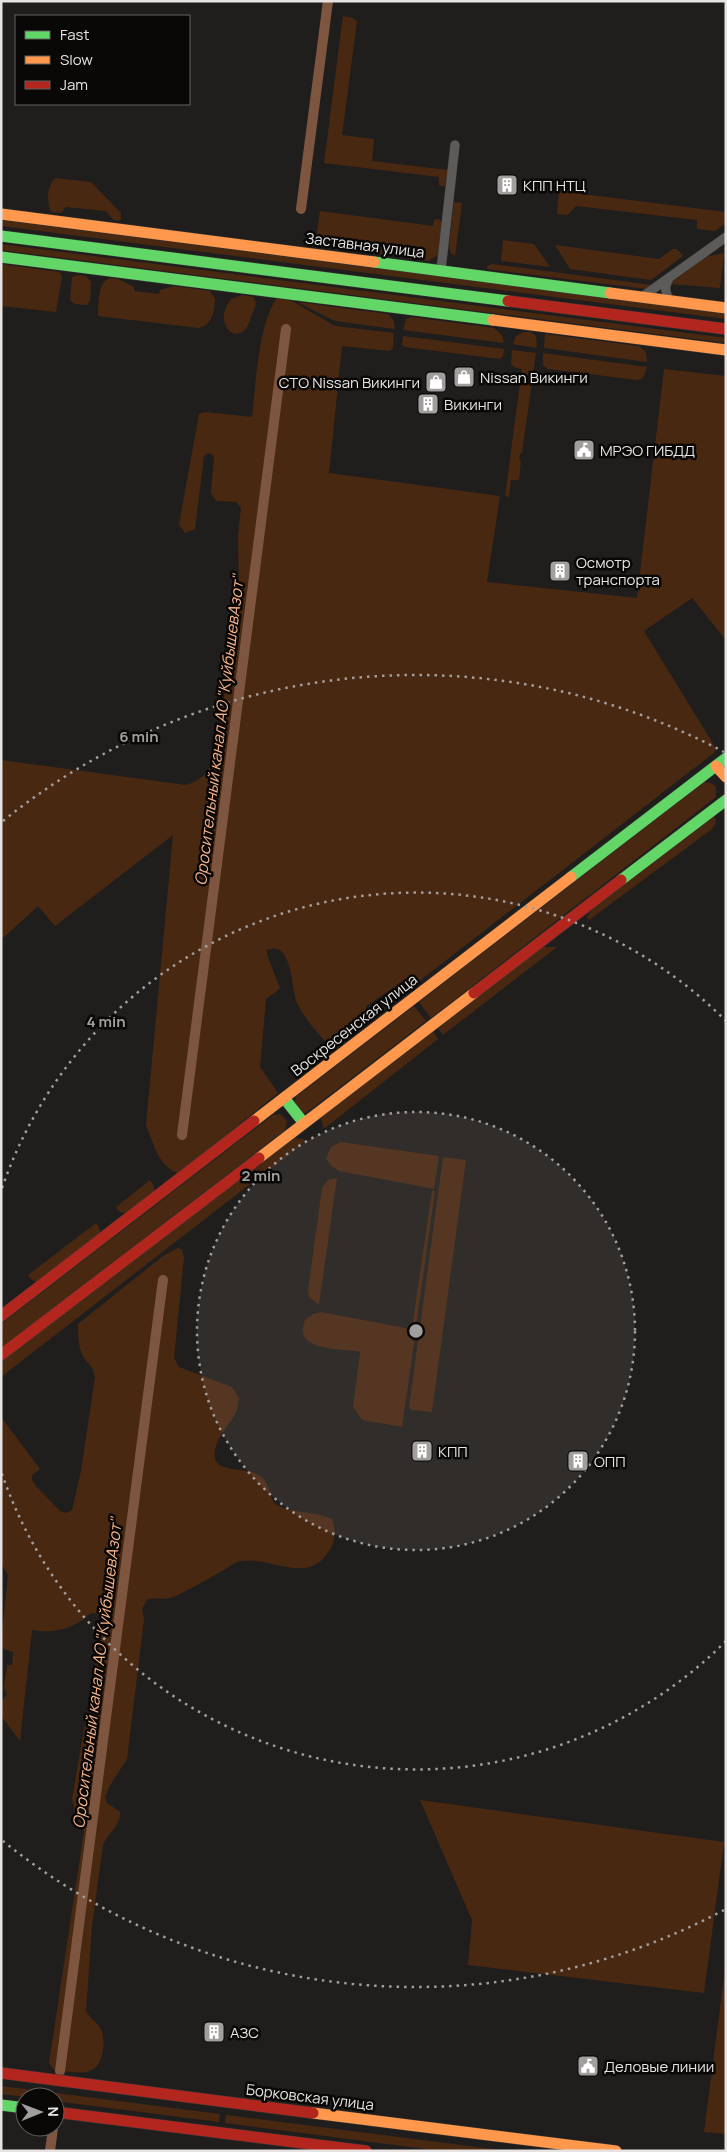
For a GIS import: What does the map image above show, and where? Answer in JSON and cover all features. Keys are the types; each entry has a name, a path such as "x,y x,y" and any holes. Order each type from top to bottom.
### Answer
{"main road":[{"name":"Заставная улица","path":"1,214 726,308"},
{"path":"1,236 726,330"},
{"path":"290,273 292,251"},
{"path":"1,257 726,350"},
{"path":"721,762 726,777"},
{"name":"Воскресенская улица","path":"1,1316 721,762"},
{"path":"1,1355 726,800"},
{"path":"284,1098 303,1122"},
{"name":"Борковская улица","path":"1,2073 616,2151"},
{"path":"1,2105 15,2107"},
{"path":"65,2113 366,2151"}],"street":[{"path":"441,270 455,145"},
{"path":"642,297 726,237"},
{"path":"670,300 665,292 666,285 672,276"}],"shaded area":[{"path":"343,16 357,21 342,135 374,139 372,161 448,170 445,187 439,185 439,177 324,163"},
{"path":"55,178 91,182 121,213 121,219 114,220 106,211 66,207 61,213 51,212 48,195 50,186"},
{"path":"559,191 726,212 726,223 715,231 697,229 697,220 576,206 568,215 557,214"},
{"path":"454,202 462,203 455,256 451,253 449,247"},
{"path":"320,211 433,226 434,220 439,219 442,223 438,255 428,261 315,245"},
{"path":"1,220 726,313 726,319 1,226"},
{"path":"503,240 534,244 550,267 501,261"},
{"path":"1,244 726,338 726,343 1,250"},
{"path":"555,245 659,259 673,249 677,249 683,256 651,280 570,269"},
{"path":"724,253 720,288 670,284 704,257"},
{"path":"1,264 59,272 62,276 56,312 1,306"},
{"path":"492,264 652,285 647,289 487,269 487,266"},
{"path":"77,275 86,276 91,282 90,301 87,305 75,304 70,300 72,277"},
{"path":"111,278 118,279 134,287 134,291 159,294 160,290 174,286 210,291 215,299 212,316 207,324 199,328 98,316 101,288 106,280"},
{"path":"242,295 253,297 256,304 247,327 237,334 232,333 228,329 224,316 231,299"},
{"path":"277,298 292,301 335,326 394,333 393,347 390,351 342,346 329,473 500,496 487,582 637,598 664,369 726,376 726,640 692,598 644,631 715,747 715,752 413,986 405,982 401,983 366,1006 369,1021 332,1049 300,1009 286,958 282,952 276,949 267,950 267,955 280,988 266,999 260,1067 278,1093 179,1173 166,1166 154,1146 146,1125 173,835 55,926 38,906 1,940 1,760 186,785 201,778 210,767 215,756 239,598 238,535 241,508 236,502 216,501 211,493 214,457 211,454 208,453 204,456 195,529 185,533 179,524 199,414 205,412 252,417 262,339 271,309"},
{"path":"297,302 388,314 394,321 395,329 335,321"},
{"path":"411,317 494,328 502,335 504,343 403,330 406,319"},
{"path":"524,332 531,332 536,336 537,348 513,344 516,336"},
{"path":"545,334 639,346 646,352 647,362 544,348"},
{"path":"403,336 504,349 503,356 500,359 405,347 402,345"},
{"path":"512,350 536,353 522,453 520,453 519,460 521,460 519,480 511,480 509,497 505,496 522,369 511,364"},
{"path":"543,353 647,367 643,378 637,380 548,369 543,365"},
{"path":"704,782 711,783 716,787 716,797 431,1018 419,1002"},
{"path":"715,816 716,823 712,829 589,920 587,917 595,905"},
{"path":"540,947 557,947 443,1035 437,1027"},
{"path":"414,1006 426,1021 306,1113 298,1112 293,1103 297,1096"},
{"path":"432,1030 438,1039 325,1128 323,1126 321,1117"},
{"path":"280,1114 287,1121 285,1130 1,1348 1,1324 273,1115"},
{"path":"295,1138 307,1140 1,1377 1,1361"},
{"path":"341,1142 439,1156 434,1189 339,1171 330,1165 326,1158 331,1147"},
{"path":"443,1157 466,1160 432,1412 412,1410 409,1407"},
{"path":"337,1178 319,1305 309,1297 308,1290 322,1188 328,1180"},
{"path":"150,1180 154,1186 154,1191 127,1213 119,1212 116,1207"},
{"path":"432,1191 435,1191 416,1327 412,1327"},
{"path":"96,1223 100,1233 37,1282 32,1280 28,1275"},
{"path":"178,1248 182,1250 184,1257 174,1358 179,1367 232,1387 239,1398 237,1410 216,1445 215,1458 217,1462 230,1469 252,1472 259,1475 267,1484 275,1503 285,1509 332,1519 335,1531 334,1539 329,1551 311,1567 300,1568 265,1562 241,1561 234,1563 173,1597 147,1600 142,1609 144,1619 127,1759 109,1787 105,1797 107,1803 120,1812 120,1817 103,1845 92,1926 86,2011 101,2030 104,2039 103,2049 101,2059 92,2070 79,2072 54,2070 49,2063 84,1831 76,1815 72,1799 101,1632 101,1618 92,1613 74,1625 62,1629 50,1631 32,1630 20,1741 1,1716 2,1701 7,1694 4,1688 7,1665 12,1665 13,1652 4,1649 1,1644 8,1575 1,1563 1,1417 40,1469 32,1475 35,1485 60,1511 67,1513 72,1510 81,1471 95,1377 93,1369 81,1352 78,1324 163,1256"},
{"path":"321,1312 416,1330 402,1427 362,1420 353,1407 360,1352 331,1349 311,1343 305,1338 303,1330 305,1320 313,1314"},
{"path":"420,1800 724,1842 704,1993 468,1965 472,1920"},
{"path":"726,1962 726,2134 704,2132"},
{"path":"1,2086 15,2088 15,2096 1,2094"},
{"path":"65,2094 220,2114 219,2122 65,2102"},
{"path":"226,2115 508,2151 441,2151 225,2123"}],"waterway":[{"name":"Оросительный канал АО \"КуйбышевАзот\"","path":"301,209 328,1"},
{"name":"Оросительный канал АО \"КуйбышевАзот\"","path":"182,1135 286,329"},
{"name":"Оросительный канал АО \"КуйбышевАзот\"","path":"60,2071 163,1280"},
{"name":"Оросительный канал АО \"КуйбышевАзот\"","path":"50,2151 52,2137"}],"traffic: fast":[{"path":"1,236 508,301"},
{"path":"1,257 493,320"},
{"path":"374,262 610,293"},
{"path":"571,877 726,758"},
{"path":"621,880 726,800"},
{"path":"284,1098 303,1122"},
{"path":"1,2105 15,2107"}],"traffic: slow":[{"path":"1,214 374,262"},
{"path":"610,293 726,308"},
{"path":"493,320 726,350"},
{"path":"716,766 726,777"},
{"path":"254,1121 571,877"},
{"path":"259,1158 474,993"},
{"path":"313,2113 616,2151"}],"traffic: jam":[{"path":"508,301 726,329"},
{"path":"474,993 621,880"},
{"path":"1,1316 254,1121"},
{"path":"1,1355 259,1158"},
{"path":"1,2073 313,2113"},
{"path":"65,2113 366,2151"}],"place":[{"name":"КПП НТЦ","path":"507,185"},
{"name":"Nissan Викинги","path":"464,377"},
{"name":"СТО Nissan Викинги","path":"436,382"},
{"name":"Викинги","path":"428,404"},
{"name":"МРЭО ГИБДД","path":"584,450"},
{"name":"Осмотр транспорта","path":"560,571"},
{"name":"КПП","path":"422,1451"},
{"name":"ОПП","path":"578,1461"},
{"name":"АЗС","path":"214,2032"},
{"name":"Деловые линии","path":"588,2066"}]}
